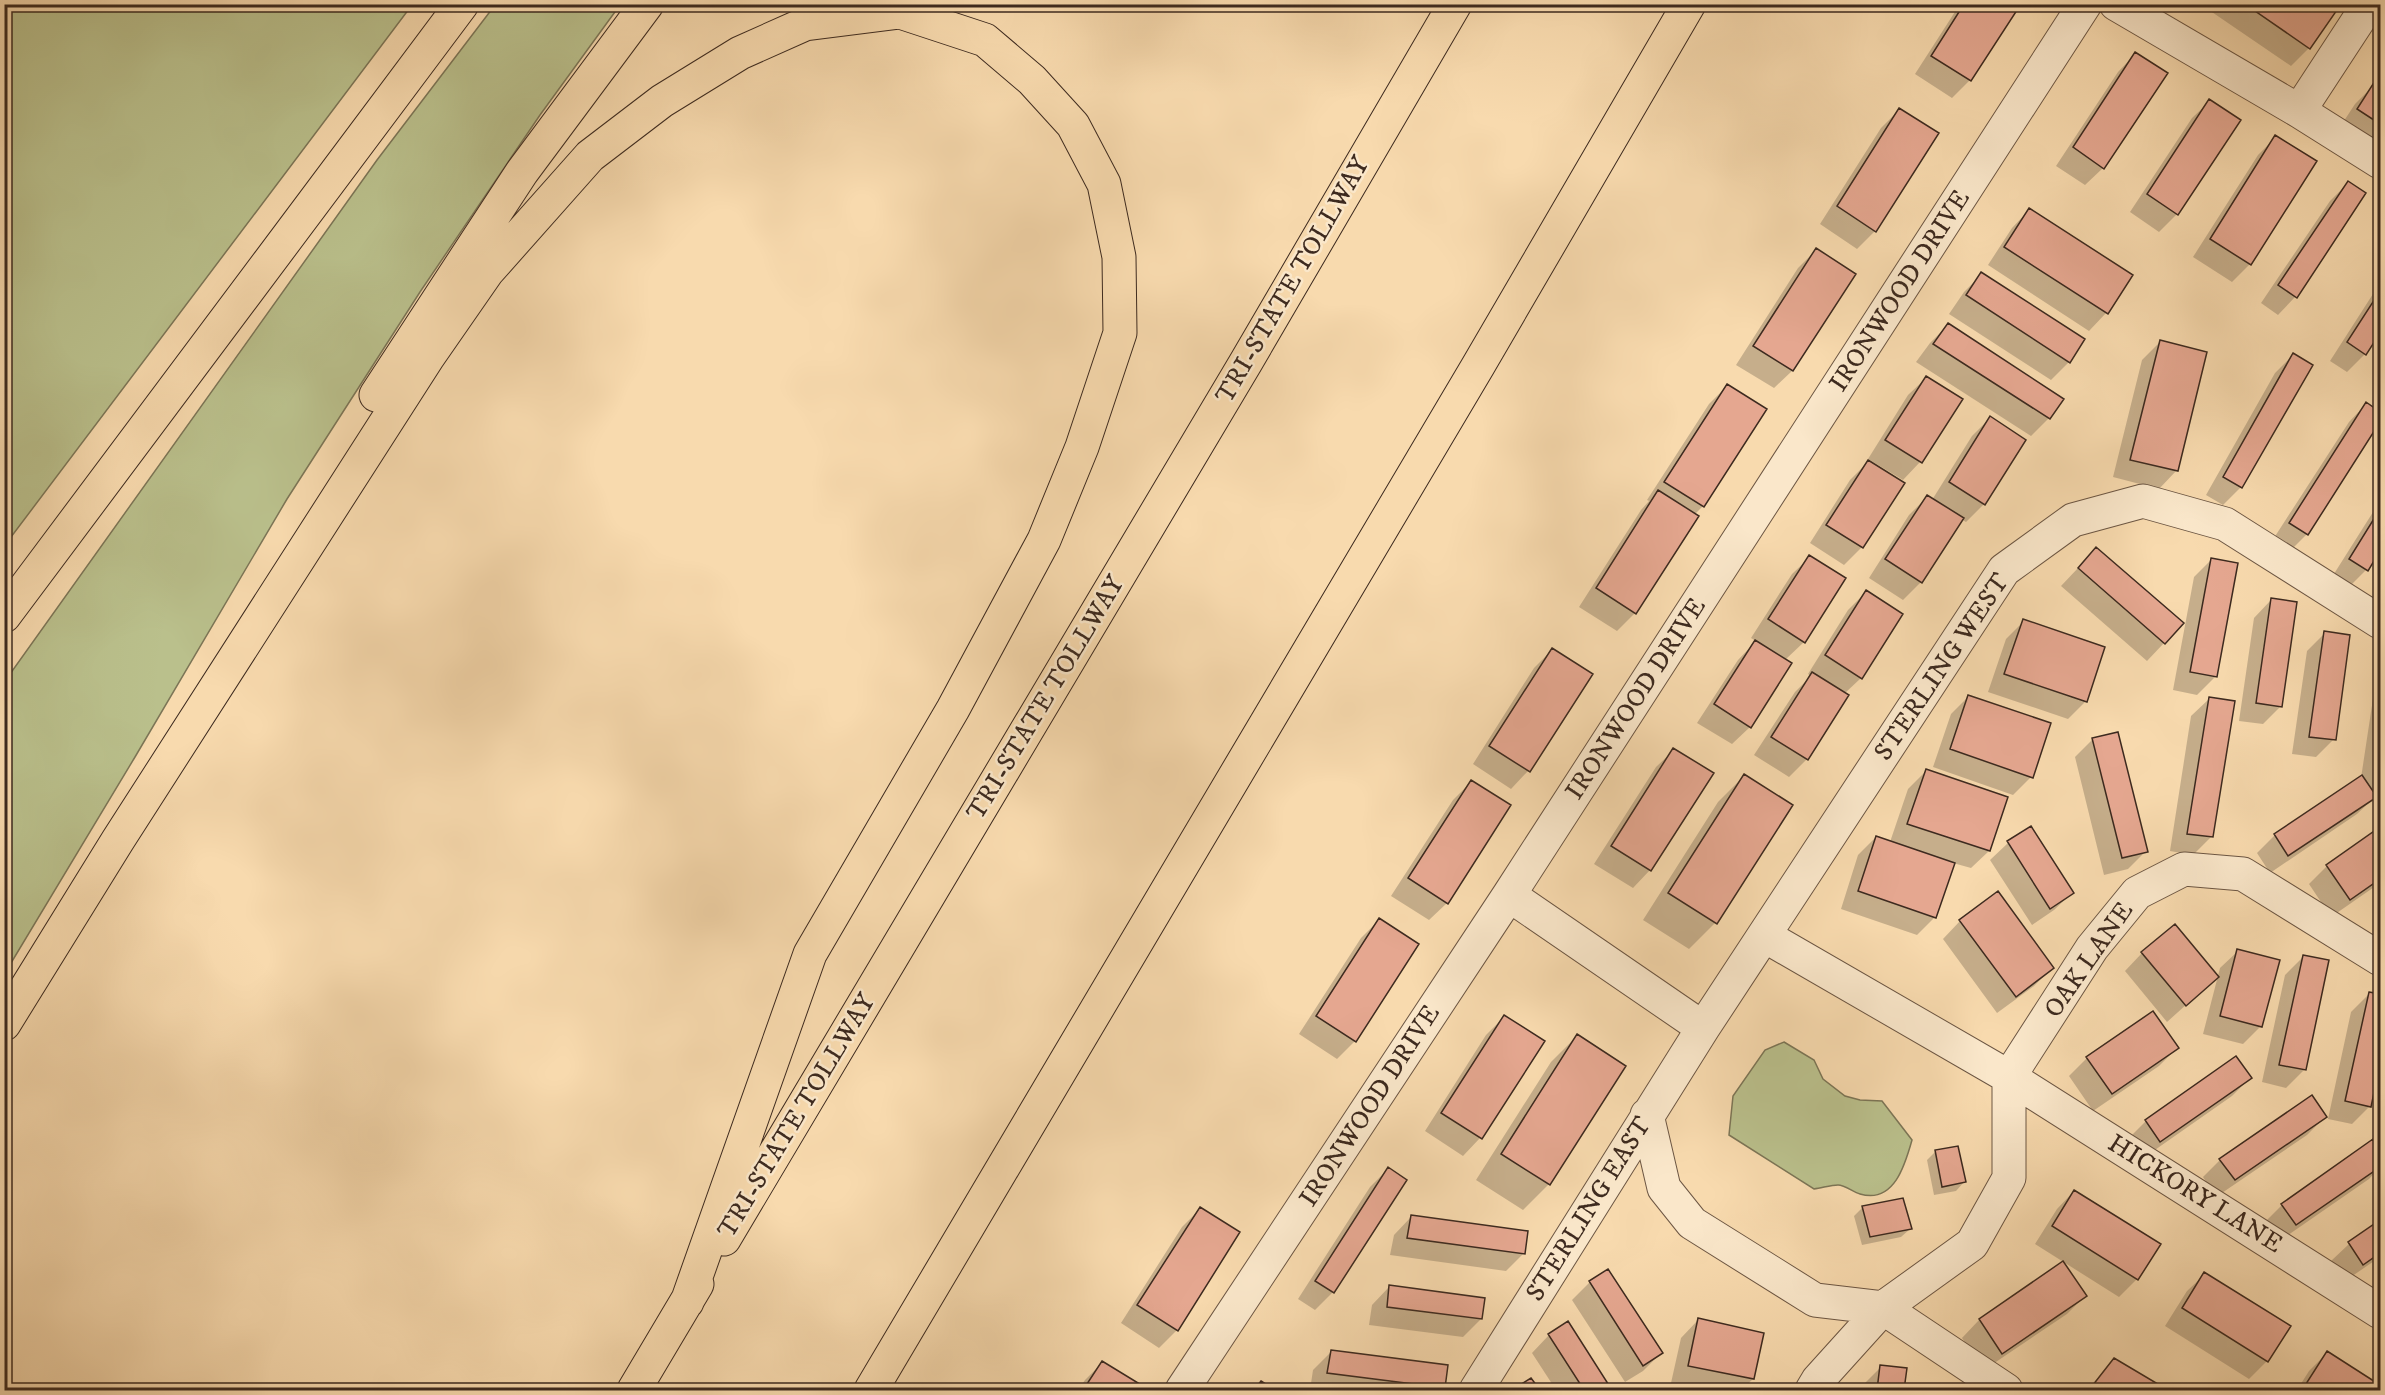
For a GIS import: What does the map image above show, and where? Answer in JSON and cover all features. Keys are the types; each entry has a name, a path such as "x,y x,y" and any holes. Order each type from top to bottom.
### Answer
{"highway":[{"path":"4,616 462,4"},
{"path":"118,840 247,602 341,450 522,172 647,4"},
{"name":"TRI-STATE TOLLWAY","path":"634,1390 1240,372 1455,4"},
{"path":"871,1390 1478,366 1689,4"},
{"path":"4,1024 118,840 428,357 487,272 590,156 662,100 740,53 805,24 900,12 985,40 1032,80 1073,125 1104,184 1119,257 1120,333 1082,447 1044,540 953,709 810,954 687,1302"}],"street":[{"name":"IRONWOOD DRIVE","path":"1182,1390 1509,895 2085,4"},
{"path":"2116,4 2300,111 2380,162"},
{"path":"2300,111 2369,4"},
{"name":"STERLING WEST","path":"1702,1028 1765,936 2004,570 2073,520 2143,501 2225,524 2380,622"},
{"name":"OAK LANE","path":"2009,1077 2092,948 2137,893 2184,869 2243,874 2380,959"},
{"path":"1509,895 1702,1028"},
{"name":"HICKORY LANE","path":"1765,936 2009,1077 2380,1312"},
{"name":"STERLING EAST","path":"1476,1390 1702,1028"},
{"path":"1812,1390 1818,1380 1883,1308 1972,1244 2009,1178 2009,1077"},
{"path":"1647,1115 1664,1188 1692,1223 1815,1300 1883,1308 2006,1390"}],"green space":[{"path":"4,5 412,5 5,545"},
{"path":"495,5 620,5 540,115 420,292 287,499 5,973 5,681 377,160"},
{"path":"1784,1042 1814,1060 1823,1079 1845,1096 1860,1100 1882,1101 1912,1140 1901,1171 1890,1188 1872,1196 1838,1185 1814,1189 1729,1135 1733,1096 1765,1050"}],"building":[{"path":"1964,4 2021,4 1971,81 1931,56"},
{"path":"2245,4 2329,4 2337,10 2310,49"},
{"path":"2135,52 2168,73 2104,169 2073,147"},
{"path":"2373,84 2380,89 2380,124 2357,109"},
{"path":"2209,99 2241,120 2178,215 2147,194"},
{"path":"1899,108 1939,133 1876,232 1837,206"},
{"path":"2275,135 2317,161 2251,265 2210,239"},
{"path":"2348,181 2366,193 2297,298 2278,285"},
{"path":"2029,208 2133,275 2108,314 2004,247"},
{"path":"1816,248 1856,274 1793,371 1753,346"},
{"path":"1981,272 2085,339 2070,363 1966,295"},
{"path":"2380,291 2380,333 2366,355 2347,342"},
{"path":"1948,323 2064,399 2050,419 1933,344"},
{"path":"2160,340 2207,352 2178,471 2130,460"},
{"path":"2293,353 2313,365 2242,488 2223,477"},
{"path":"1926,376 1963,399 1922,463 1885,440"},
{"path":"1727,384 1767,409 1704,507 1664,482"},
{"path":"2366,402 2380,412 2380,422 2308,535 2289,523"},
{"path":"1990,416 2026,440 1985,505 1949,482"},
{"path":"1868,460 1905,483 1863,548 1826,525"},
{"path":"1658,490 1699,516 1636,614 1596,588"},
{"path":"1927,495 1964,518 1922,583 1885,559"},
{"path":"2380,509 2380,551 2368,571 2349,559"},
{"path":"2096,547 2184,623 2165,644 2078,568"},
{"path":"1809,555 1846,578 1805,643 1768,619"},
{"path":"2211,558 2238,563 2217,677 2190,672"},
{"path":"1866,590 1903,614 1862,679 1825,655"},
{"path":"2271,598 2297,602 2282,707 2256,703"},
{"path":"2023,619 2105,647 2087,702 2004,674"},
{"path":"2324,631 2350,635 2336,740 2309,737"},
{"path":"1755,640 1792,663 1751,728 1714,704"},
{"path":"1552,648 1593,674 1530,772 1489,746"},
{"path":"1812,672 1849,695 1808,760 1771,737"},
{"path":"1968,695 2051,723 2033,778 1950,749"},
{"path":"2209,697 2235,701 2213,837 2187,834"},
{"path":"2118,732 2148,852 2122,858 2092,738"},
{"path":"2380,743 2380,779 2375,778"},
{"path":"1673,748 1714,773 1651,871 1611,846"},
{"path":"1926,769 2008,797 1990,851 1907,824"},
{"path":"1744,774 1793,805 1717,924 1668,893"},
{"path":"2362,775 2377,797 2288,856 2274,834"},
{"path":"1471,780 1511,805 1448,904 1408,878"},
{"path":"2031,826 2074,893 2050,909 2007,841"},
{"path":"2380,827 2380,879 2350,900 2326,865"},
{"path":"1876,836 1955,863 1936,918 1858,891"},
{"path":"1998,891 2054,968 2016,997 1959,920"},
{"path":"1379,918 1419,944 1356,1042 1316,1016"},
{"path":"2175,924 2219,977 2186,1006 2141,952"},
{"path":"2237,949 2280,960 2262,1027 2220,1016"},
{"path":"2303,955 2329,960 2306,1070 2279,1065"},
{"path":"2369,992 2380,994 2380,1064 2371,1107 2345,1101"},
{"path":"2153,1011 2179,1048 2112,1094 2086,1057"},
{"path":"1504,1015 1545,1041 1482,1139 1441,1113"},
{"path":"1577,1034 1626,1066 1550,1185 1501,1154"},
{"path":"2236,1056 2252,1078 2160,1142 2145,1120"},
{"path":"2312,1095 2327,1117 2235,1180 2219,1159"},
{"path":"2373,1139 2380,1150 2380,1167 2296,1225 2281,1204"},
{"path":"1958,1146 1966,1182 1942,1187 1935,1150"},
{"path":"1388,1167 1407,1180 1334,1293 1315,1281"},
{"path":"2074,1190 2161,1244 2138,1280 2052,1226"},
{"path":"1903,1198 1912,1229 1870,1237 1862,1206"},
{"path":"1200,1207 1240,1232 1178,1331 1137,1305"},
{"path":"1411,1215 1528,1231 1525,1254 1407,1238"},
{"path":"2380,1220 2380,1253 2363,1265 2348,1242"},
{"path":"2063,1261 2087,1296 2002,1354 1979,1319"},
{"path":"1608,1269 1663,1353 1643,1366 1589,1281"},
{"path":"2204,1272 2291,1326 2268,1362 2182,1308"},
{"path":"1389,1285 1485,1298 1482,1319 1387,1307"},
{"path":"1698,1318 1764,1333 1754,1379 1688,1366"},
{"path":"1568,1321 1612,1390 1584,1390 1548,1334"},
{"path":"1331,1350 1448,1365 1445,1388 1327,1373"},
{"path":"2327,1351 2380,1385 2380,1390 2309,1390 2304,1387"},
{"path":"2114,1358 2168,1390 2089,1390"},
{"path":"1102,1361 1143,1386 1140,1390 1083,1390"},
{"path":"1880,1365 1907,1368 1904,1390 1877,1390"},
{"path":"1531,1378 1540,1390 1512,1390"},
{"path":"1261,1381 1275,1390 1254,1390"}]}
